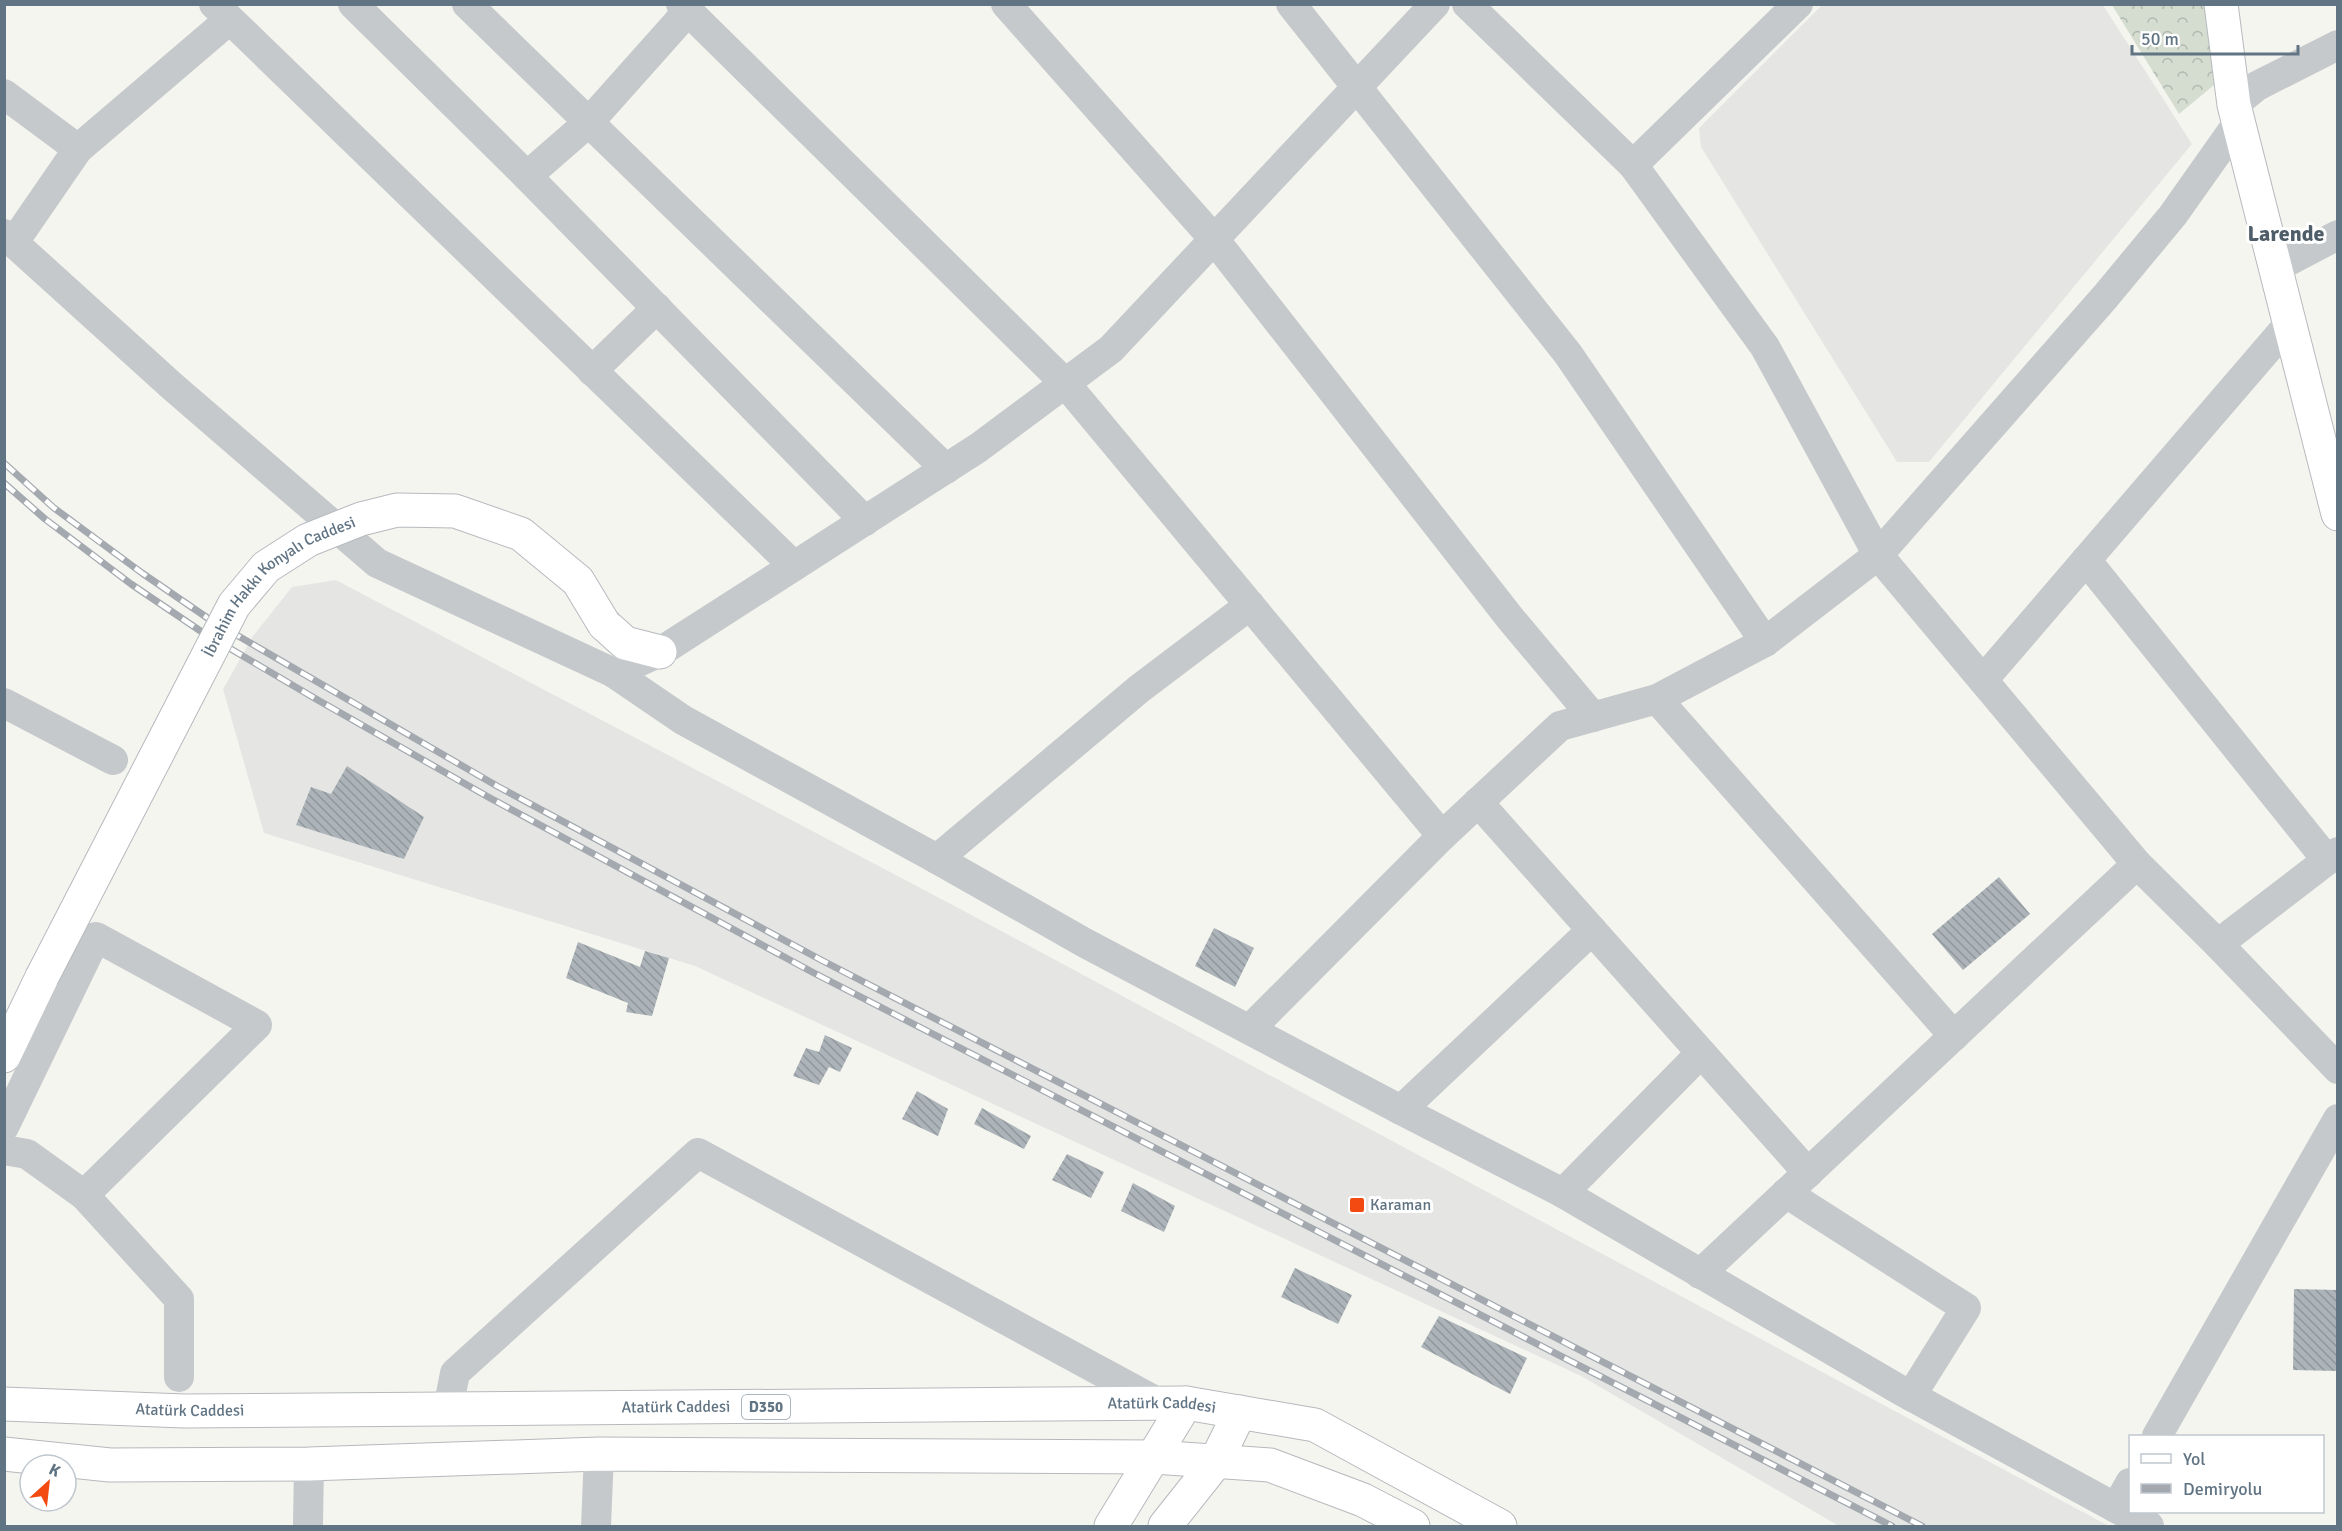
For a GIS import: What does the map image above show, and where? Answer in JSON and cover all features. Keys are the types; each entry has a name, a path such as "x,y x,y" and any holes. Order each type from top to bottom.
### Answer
{"main road":[{"path":"2221,4 2236,114 2337,514"},
{"name":"İbrahim Hakkı Konyalı Caddesi","path":"4,1056 42,977 234,605 266,567 308,540 361,519 397,510 455,511 521,534 578,581 604,624 624,643 660,652"},
{"path":"1111,1527 1154,1456 1173,1403"},
{"name":"Atatürk Caddesi","path":"4,1404 184,1412 1173,1403 1315,1425 1500,1527"},
{"path":"1166,1527 1215,1463 1240,1412"},
{"path":"4,1454 110,1465 309,1464 598,1454 1154,1456 1270,1466 1363,1500 1413,1527"}],"street":[{"path":"353,4 527,176 865,520"},
{"path":"467,4 946,469"},
{"path":"1006,4 1214,239 1510,618 1593,717"},
{"path":"1291,4 1568,354 1765,642"},
{"path":"614,673 660,652 946,469 978,448 1111,349 1435,4"},
{"path":"1467,4 1633,165 1765,347 1878,555 2137,864 2218,944 2337,1069"},
{"path":"1633,165 1798,4"},
{"path":"527,176 588,122 685,8 1065,383 1442,836"},
{"path":"794,566 221,12 78,149 9,238 173,387 377,563 614,673 683,720 1085,943 1563,1193 1911,1396 2123,1496"},
{"path":"1250,1029 1442,836 1560,726 1657,699 1765,642 1878,555 2113,288 2173,215 2236,114 2257,86 2337,45"},
{"path":"4,94 78,149"},
{"path":"2275,268 2337,235"},
{"path":"592,371 657,308"},
{"path":"1983,680 2289,324"},
{"path":"2086,560 2332,856 2218,944"},
{"path":"937,859 1139,689 1250,605"},
{"path":"1657,699 1954,1036"},
{"path":"4,703 113,760"},
{"path":"1478,802 1808,1173"},
{"path":"1700,1274 2137,864"},
{"path":"1401,1110 1592,930"},
{"path":"4,1127 96,937 257,1025 84,1194"},
{"path":"1563,1193 1701,1053"},
{"path":"2158,1435 2337,1119"},
{"path":"4,1150 27,1154 84,1194 179,1299 178,1377"},
{"path":"448,1409 456,1373 698,1153 1173,1403"},
{"path":"1786,1193 1966,1308 1911,1396"},
{"path":"596,1527 598,1454"},
{"path":"308,1527 309,1464"},
{"path":"2137,1513 2149,1527"}],"shaded area":[{"path":"1822,5 2103,5 2192,144 1929,462 1897,462 1701,147 1699,128"},
{"path":"336,580 966,912 2109,1526 1839,1526 1581,1376 695,966 264,833 223,689 253,636 292,587"}],"green space":[{"path":"2112,5 2207,5 2219,81 2179,114"}],"building":[{"path":"347,766 424,817 404,859 296,825 311,787 331,794"},
{"path":"1999,877 2030,914 1963,970 1932,934"},
{"path":"1214,928 1254,948 1235,987 1195,966"},
{"path":"578,942 640,967 645,951 669,958 652,1016 626,1012 628,1003 566,978"},
{"path":"825,1035 852,1048 840,1072 829,1067 819,1085 793,1076 806,1048 819,1052"},
{"path":"917,1091 948,1109 938,1136 902,1119"},
{"path":"982,1108 1031,1136 1024,1149 974,1124"},
{"path":"1067,1154 1104,1172 1091,1198 1052,1180"},
{"path":"1133,1183 1175,1206 1164,1232 1121,1211"},
{"path":"1295,1268 1352,1295 1338,1324 1281,1297"},
{"path":"2294,1289 2337,1290 2337,1371 2293,1370"},
{"path":"1439,1316 1527,1358 1510,1394 1421,1347"}],"railway":[{"path":"4,463 54,508 209,619 497,786 823,961 1922,1526"},
{"path":"4,483 45,519 131,584 202,632 490,798 814,973 1892,1526"}],"place":[{"name":"Karaman","path":"1357,1205"}],"district":[{"name":"Larende","path":"2286,233"}]}
